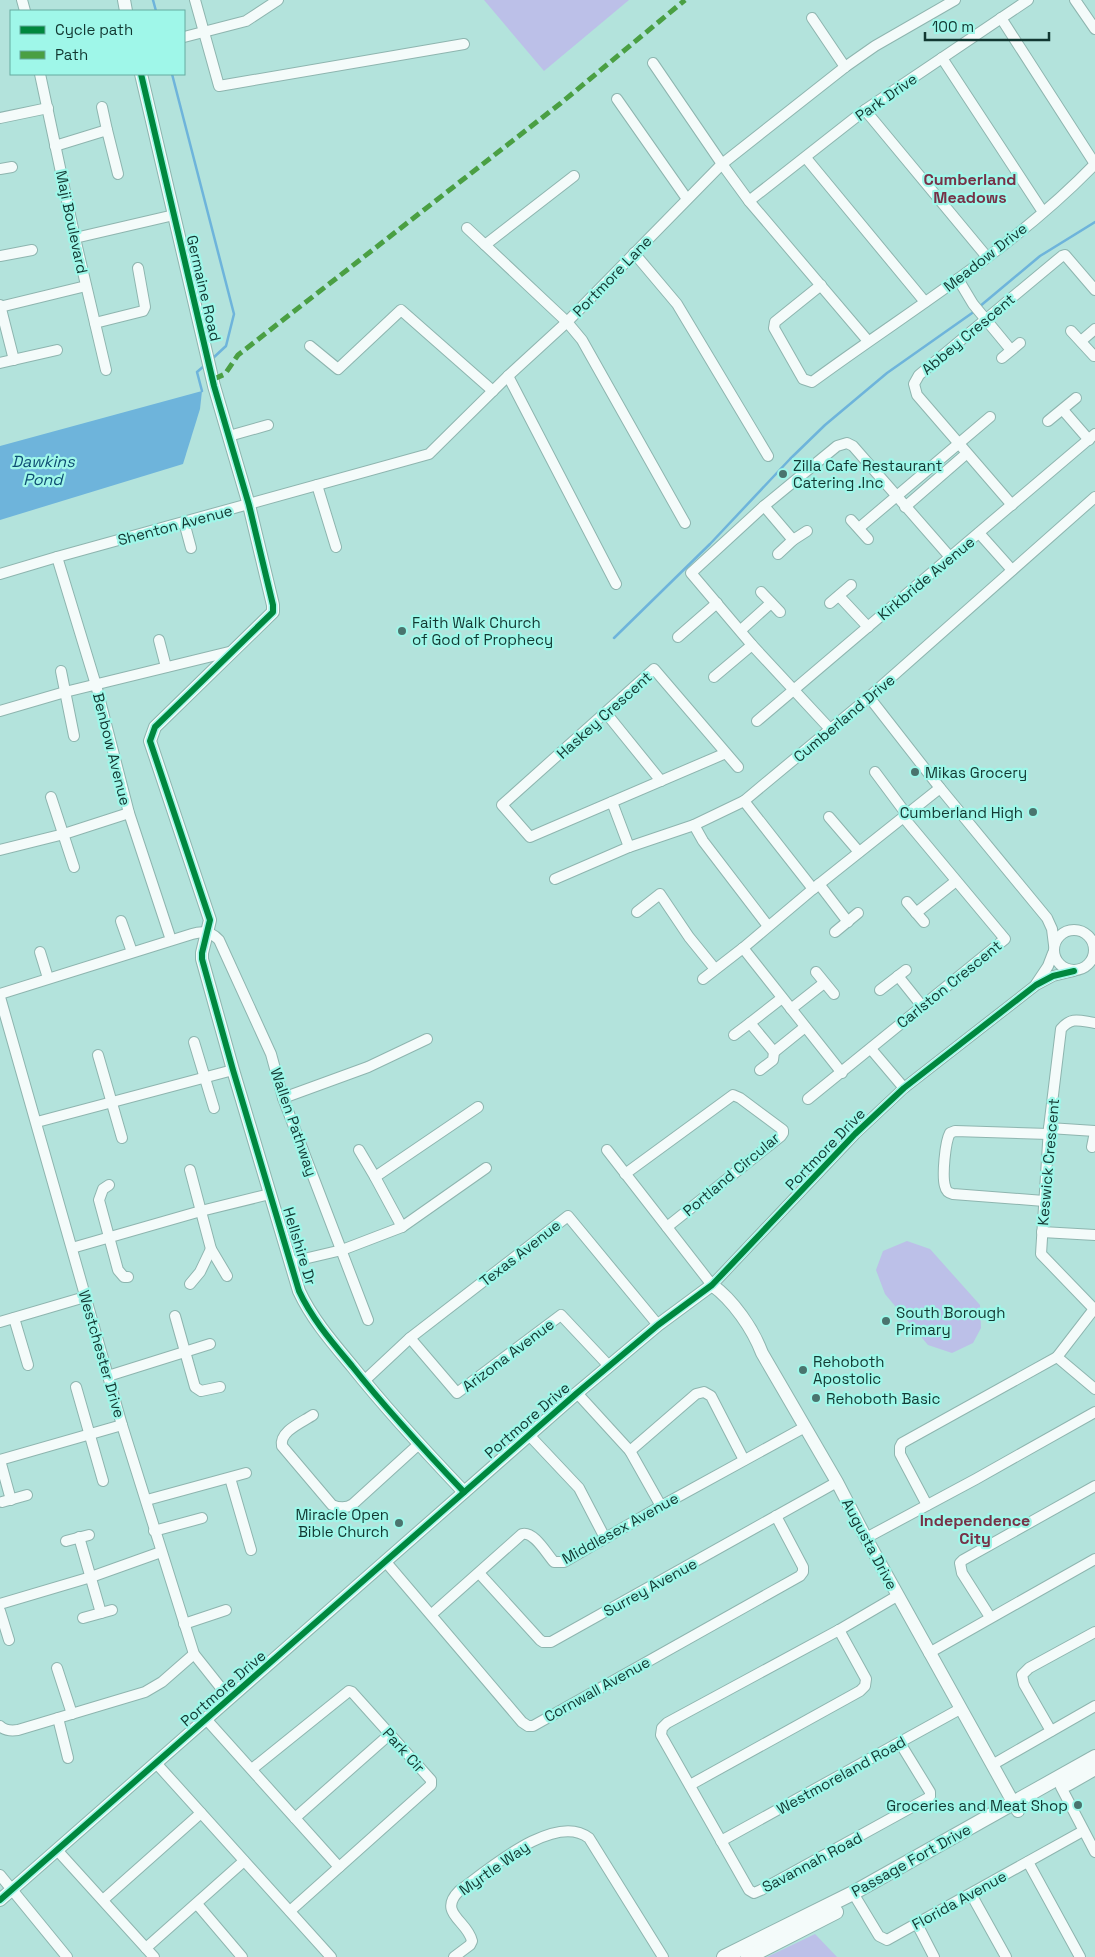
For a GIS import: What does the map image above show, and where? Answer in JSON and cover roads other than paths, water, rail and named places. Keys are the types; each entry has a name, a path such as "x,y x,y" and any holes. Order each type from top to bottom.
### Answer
{"main road":[{"name":"Passage Fort Drive","path":"748,1957 1016,1807 1095,1757"},
{"name":"Passage Fort Drive","path":"1016,1807 1061,1787 1095,1768"},
{"name":"Passage Fort Drive","path":"724,1957 855,1897"}],"street":[{"path":"196,0 203,31 220,86 464,44"},
{"path":"185,37 246,20 278,0"},
{"name":"Park Drive","path":"749,201 865,110 1028,0"},
{"path":"1075,0 1095,29"},
{"name":"Portmore Lane","path":"249,505 429,454 508,376 567,322 722,164 845,67 875,46 950,1"},
{"path":"812,18 845,67"},
{"path":"1001,18 1095,164"},
{"path":"942,58 1042,212"},
{"path":"653,63 749,201 868,341"},
{"name":"Maji Boulevard","path":"40,75 75,238 106,370"},
{"name":"Germaine Road","path":"141,75 214,379 214,386 249,505"},
{"path":"617,99 687,199"},
{"path":"102,107 118,174"},
{"path":"0,118 48,108"},
{"path":"865,110 987,257"},
{"path":"55,146 108,130"},
{"path":"806,158 925,302"},
{"name":"Meadow Drive","path":"820,285 776,322 774,328 803,380 812,382 868,341 958,280 1070,190 1095,164"},
{"path":"0,169 12,166"},
{"path":"485,245 574,176"},
{"path":"75,238 174,215"},
{"path":"467,228 567,322 582,340 685,523"},
{"path":"0,256 32,250"},
{"path":"634,253 676,304 768,456"},
{"name":"Abbey Crescent","path":"1012,505 916,395 914,384 919,375 1064,255 1095,290"},
{"path":"95,323 144,311 145,307 138,268"},
{"path":"958,280 985,319 1011,350"},
{"path":"14,360 0,306 86,286"},
{"path":"310,346 338,369 401,310 493,391"},
{"path":"1081,341 1095,329"},
{"path":"1071,330 1094,356"},
{"path":"1002,358 1020,343"},
{"path":"0,363 57,350"},
{"path":"508,376 616,584"},
{"path":"1048,422 1076,398"},
{"path":"1063,410 1092,437"},
{"path":"868,539 855,524 896,497 990,417"},
{"path":"229,436 268,425"},
{"name":"Kirkbride Avenue","path":"757,721 1092,437"},
{"path":"830,729 752,645 691,573 764,506 837,446 847,443 852,446 950,557"},
{"path":"905,507 966,454"},
{"path":"317,485 336,547"},
{"name":"Cumberland Drive","path":"555,879 629,847 694,824 744,801 869,697 1095,497"},
{"name":"Shenton Avenue","path":"0,574 249,505 274,605 273,612 155,727 150,741 210,920 202,959"},
{"path":"764,506 793,540"},
{"path":"184,522 191,548"},
{"path":"778,554 793,540 807,531"},
{"path":"979,533 1012,570"},
{"name":"Benbow Avenue","path":"57,557 96,685 129,813 171,940"},
{"path":"830,603 851,585"},
{"path":"762,592 780,612"},
{"path":"839,596 868,627"},
{"path":"678,636 717,602"},
{"path":"741,630 772,603"},
{"path":"159,640 166,667"},
{"path":"714,678 752,645"},
{"path":"0,711 65,692 233,651"},
{"name":"Haskey Crescent","path":"612,802 530,837 502,805 654,669 738,767"},
{"path":"61,671 74,736"},
{"path":"869,697 940,788 1047,918 1052,929 1053,949 1060,966 1074,971 1088,965 1095,952 1090,938 1047,918"},
{"path":"606,713 661,782"},
{"path":"629,847 612,802 726,753"},
{"name":"Carlston Crescent","path":"808,1100 1005,939 956,881 906,817 875,772"},
{"path":"703,979 744,948 858,852 906,817 940,788"},
{"path":"50,797 74,867"},
{"path":"744,801 848,922"},
{"path":"0,850 64,834 129,813"},
{"path":"830,817 858,852"},
{"path":"694,824 702,842 768,926"},
{"path":"916,913 956,881"},
{"path":"637,912 660,894 689,937 715,969"},
{"path":"907,902 924,922"},
{"path":"835,932 858,913"},
{"path":"121,920 132,952"},
{"path":"1053,949 1057,938 1063,933 1074,930 1095,932"},
{"path":"0,995 171,940 201,932 207,933"},
{"name":"Wallen Pathway","path":"207,933 219,940 271,1054 283,1098 368,1320"},
{"path":"744,948 842,1073"},
{"name":"Portmore Drive","path":"1036,985 1048,966 1053,949"},
{"path":"40,952 48,978"},
{"name":"Hellshire Dr","path":"202,959 270,1194 300,1291 308,1309 364,1381 418,1444 464,1492"},
{"name":"Portmore Drive","path":"0,1900 529,1435 658,1325 712,1285 855,1134 904,1088 1036,985 1053,976 1074,971"},
{"path":"816,972 834,994"},
{"path":"880,990 902,973 922,1006"},
{"path":"791,1009 824,983"},
{"name":"Westchester Drive","path":"0,995 122,1425 147,1500 154,1531 184,1624 194,1654 229,1698"},
{"path":"734,1035 782,998"},
{"name":"Keswick Crescent","path":"1094,1309 1040,1254 1049,1131 1061,1029 1066,1023 1075,1020 1095,1023"},
{"path":"750,1023 774,1052"},
{"path":"760,1070 772,1060 774,1052 805,1027"},
{"path":"283,1098 368,1067 427,1039"},
{"path":"194,1042 214,1108"},
{"path":"870,1049 904,1088"},
{"path":"98,1055 110,1102 122,1138"},
{"path":"37,1122 233,1070"},
{"name":"Portland Circular","path":"625,1174 733,1095 740,1098 783,1130 780,1136 667,1227"},
{"path":"375,1177 478,1107"},
{"path":"1044,1201 953,1194 948,1192 944,1184 947,1142 950,1133 955,1130 1095,1131 1092,1147"},
{"path":"358,1150 402,1227"},
{"path":"607,1150 712,1285"},
{"path":"291,1262 342,1250 402,1227 486,1168"},
{"path":"190,1170 211,1249 226,1276"},
{"path":"109,1185 100,1194 99,1200 120,1274 128,1277"},
{"path":"72,1248 201,1211 270,1194"},
{"name":"Texas Avenue","path":"364,1381 410,1338 568,1216 658,1325"},
{"path":"1042,1232 1095,1235"},
{"path":"190,1284 200,1272 211,1249"},
{"name":"Augusta Drive","path":"712,1285 725,1294 757,1340 762,1353 837,1482 897,1596 1016,1807"},
{"path":"0,1322 85,1297"},
{"path":"927,1505 900,1454 902,1443 1057,1357 1094,1309"},
{"name":"Arizona Avenue","path":"410,1338 457,1393 561,1315 610,1366"},
{"path":"174,1316 196,1389 201,1391 220,1387"},
{"path":"14,1318 28,1365"},
{"path":"108,1376 210,1344"},
{"path":"1057,1357 1095,1390"},
{"path":"76,1387 103,1481"},
{"path":"630,1451 696,1394 704,1392 711,1396 744,1460"},
{"path":"577,1394 630,1451 661,1506"},
{"path":"866,1538 1095,1412"},
{"path":"313,1415 284,1434 281,1442 282,1446 332,1505 338,1507 353,1504 418,1444"},
{"path":"27,1496 6,1501 0,1460 122,1425"},
{"name":"Middlesex Avenue","path":"432,1614 522,1534 531,1535 554,1562 558,1563 573,1557 805,1427"},
{"path":"529,1435 579,1488 605,1538"},
{"path":"147,1500 246,1473"},
{"path":"230,1478 251,1550"},
{"name":"Surrey Avenue","path":"479,1573 538,1637 547,1643 558,1639 837,1482"},
{"path":"990,1617 962,1573 960,1563 966,1557 1095,1486"},
{"name":"Cornwall Avenue","path":"385,1561 522,1722 532,1726 800,1576 803,1572 803,1567 776,1516"},
{"path":"154,1531 202,1518"},
{"path":"66,1541 84,1536 91,1577 101,1613"},
{"path":"0,1604 91,1577 161,1552"},
{"path":"930,1652 1095,1559"},
{"path":"690,1784 860,1691 865,1686 866,1679 839,1630 897,1596"},
{"path":"0,1610 9,1640"},
{"path":"83,1618 112,1610"},
{"path":"184,1624 226,1610"},
{"name":"Savannah Road","path":"839,1630 667,1723 662,1728 661,1735 749,1890 754,1893 930,1797 930,1792 900,1743"},
{"path":"1051,1731 1024,1684 1022,1675 1029,1668 1095,1632"},
{"path":"0,1726 10,1731 18,1730 145,1692 162,1682 194,1654"},
{"path":"57,1668 72,1714"},
{"name":"Park Cir","path":"252,1769 349,1691 352,1692 431,1780 432,1785 290,1911"},
{"path":"992,1765 1095,1706"},
{"name":"Westmoreland Road","path":"721,1841 960,1709"},
{"path":"58,1718 68,1758"},
{"path":"206,1719 339,1867"},
{"path":"295,1818 390,1734"},
{"path":"156,1762 330,1957"},
{"path":"1061,1787 1095,1852"},
{"path":"103,1900 201,1813"},
{"name":"Myrtle Way","path":"454,1957 470,1945 472,1941 471,1936 452,1912 451,1904 453,1897 524,1845 538,1838 564,1830 573,1830 581,1832 589,1838 663,1957"},
{"name":"Florida Avenue","path":"855,1897 878,1936 884,1940 890,1939 1083,1831"},
{"path":"57,1850 154,1957"},
{"path":"146,1948 244,1861"},
{"path":"1028,1862 1080,1957"},
{"path":"0,1875 67,1957"},
{"path":"971,1894 1006,1957"},
{"path":"197,1904 242,1957"},
{"path":"917,1924 934,1957"}],"water":[{"name":"Dawkins Pond","path":"202,391 200,409 183,464 0,520 0,446"}],"waterway":[{"path":"153,0 156,10"},
{"path":"172,75 234,314 226,346 212,359"},
{"path":"979,307 1040,256 1095,222"},
{"path":"614,638 710,544 790,459 825,425 887,373 975,311"},
{"path":"202,391 197,372 204,366"}],"place":[{"name":"Zilla Cafe Restaurant Catering .Inc","path":"783,474"},
{"name":"Faith Walk Church of God of Prophecy","path":"402,631"},
{"name":"Mikas Grocery","path":"915,772"},
{"name":"Cumberland High","path":"1033,812"},
{"name":"South Borough Primary","path":"886,1321"},
{"name":"Rehoboth Apostolic","path":"803,1370"},
{"name":"Rehoboth Basic","path":"816,1398"},
{"name":"Miracle Open Bible Church","path":"399,1523"},
{"name":"Groceries and Meat Shop","path":"1078,1805"}],"district":[{"name":"Cumberland Meadows","path":"970,188"},
{"name":"Independence City","path":"975,1529"}]}
